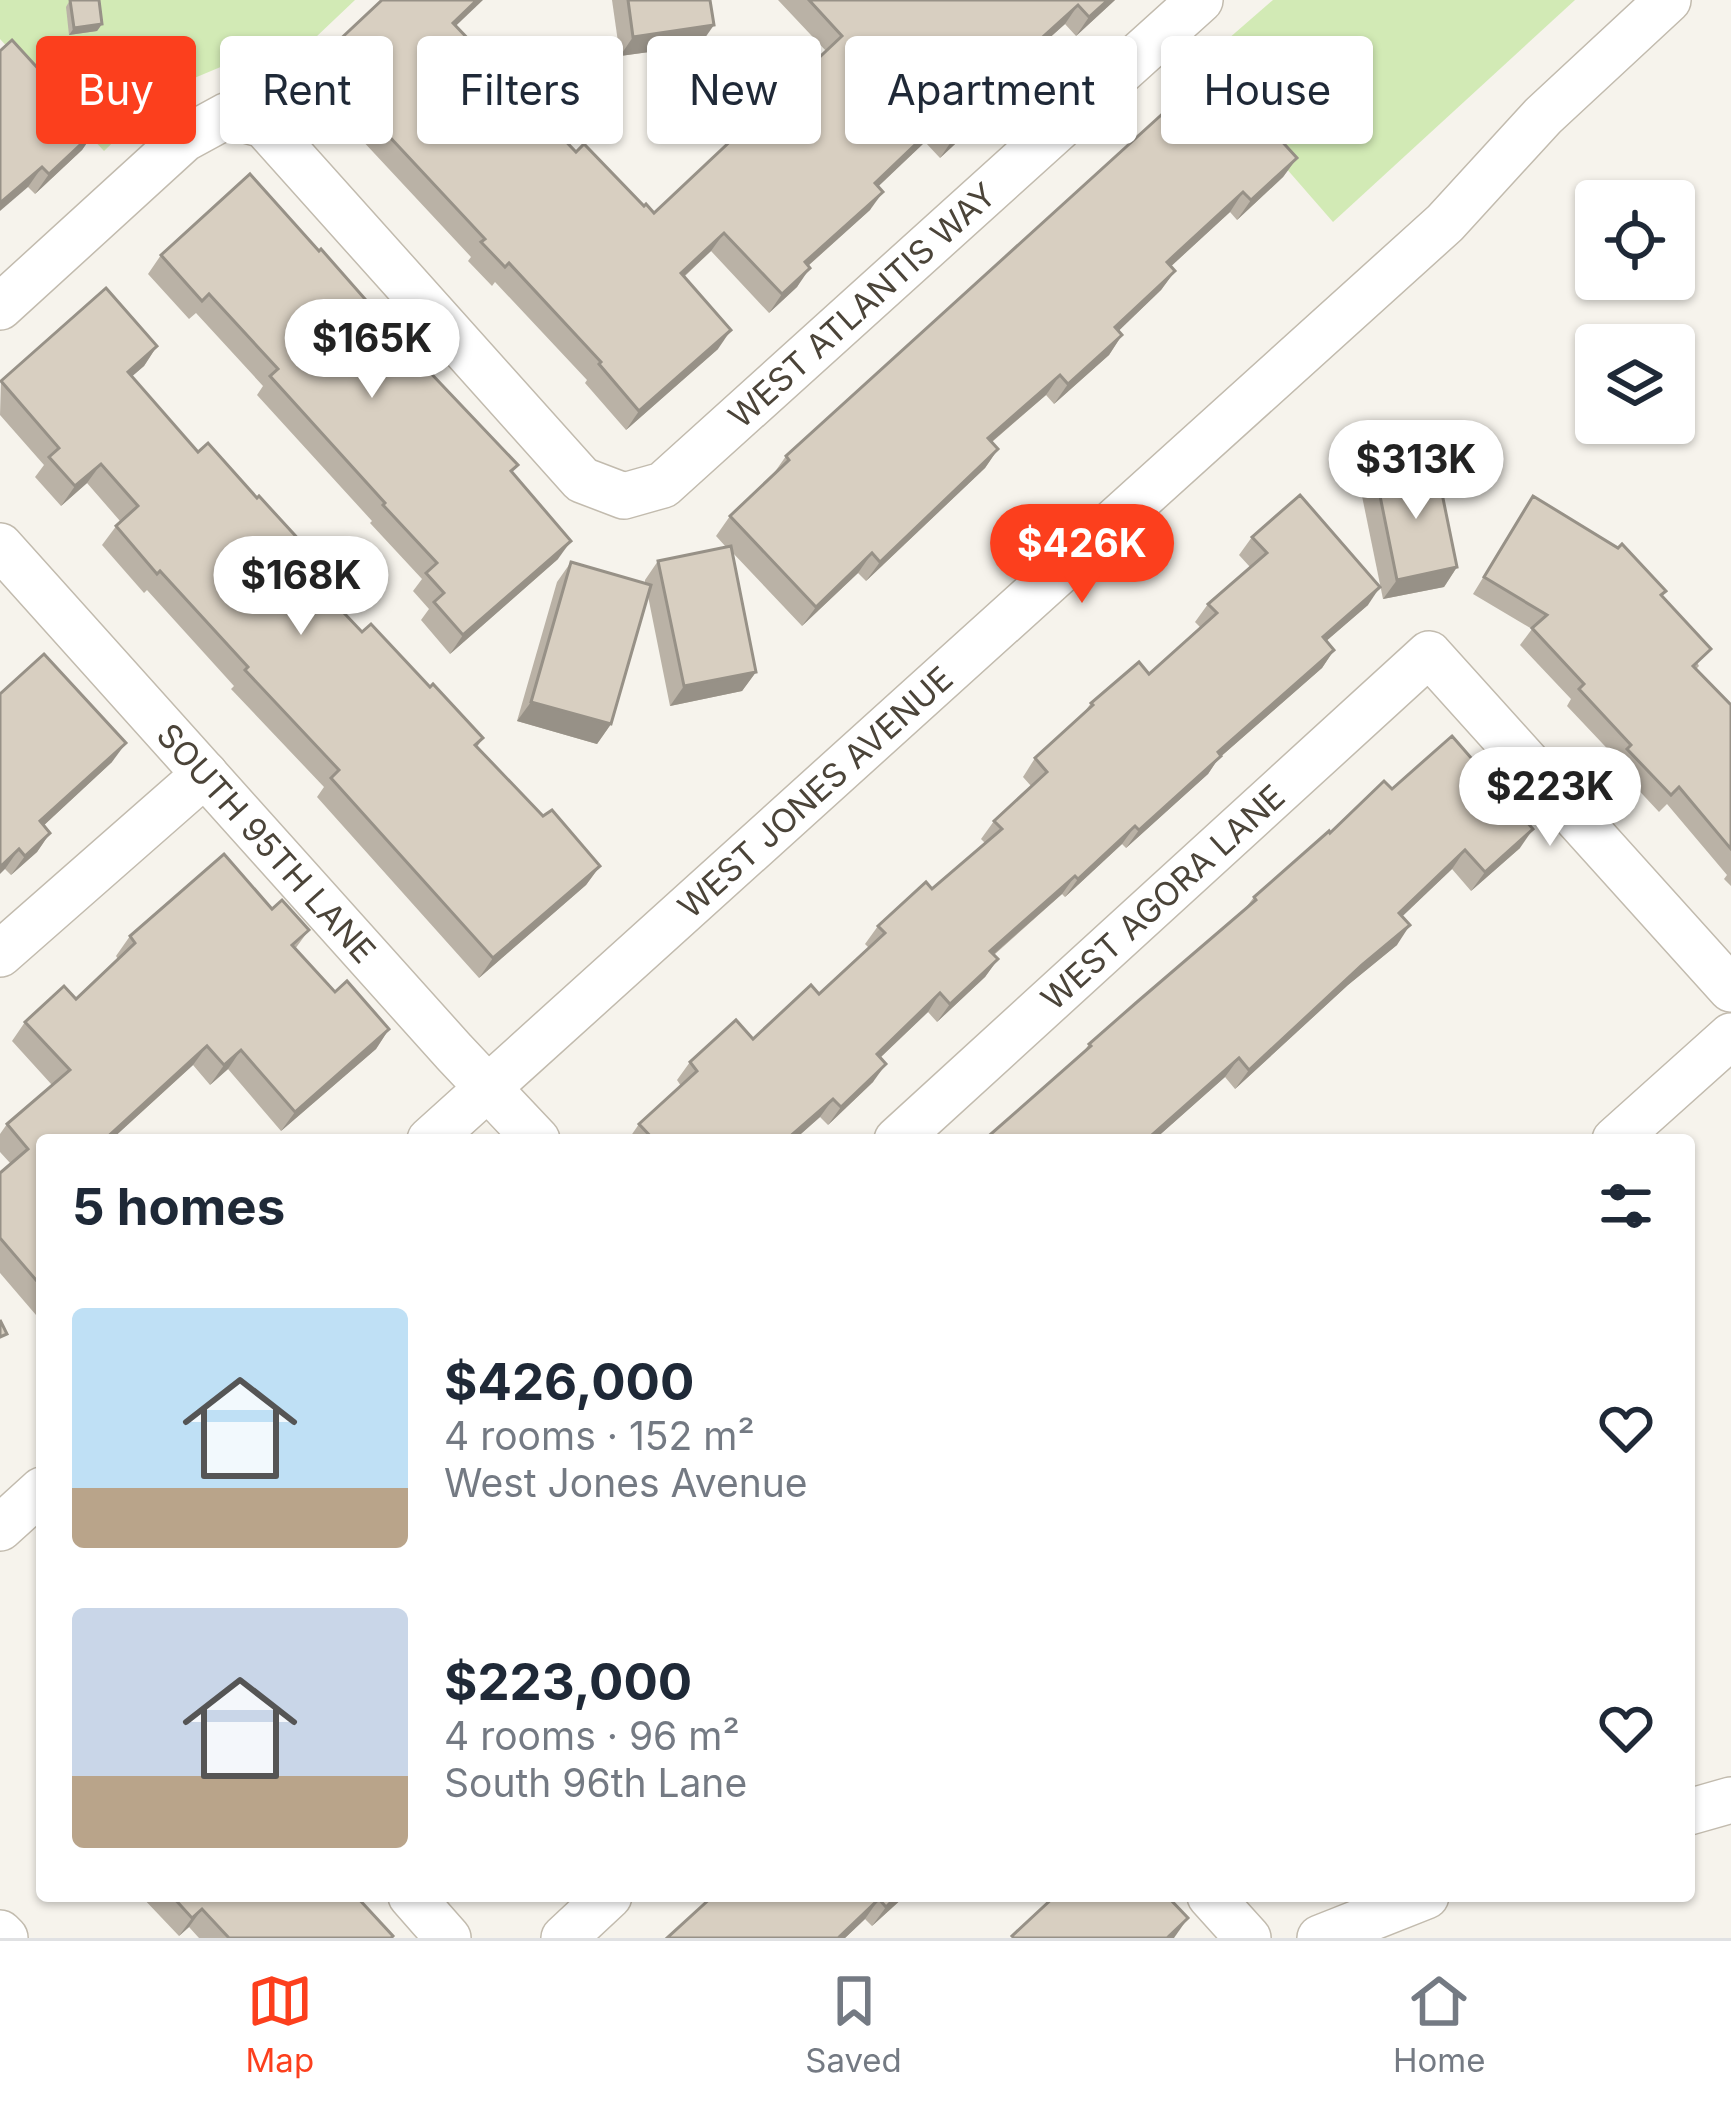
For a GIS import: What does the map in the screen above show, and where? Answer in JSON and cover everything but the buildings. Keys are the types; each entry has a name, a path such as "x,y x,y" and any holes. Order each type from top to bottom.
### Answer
{"street":[{"name":"WEST ATLANTIS WAY","path":"0,307 184,139 229,115 264,125 582,480 624,496 663,485 1200,0"},
{"name":"WEST JONES AVENUE","path":"437,1134 1444,224 1543,116 1668,0"},
{"name":"SOUTH 95TH LANE","path":"0,546 531,1134"},
{"name":"WEST AGORA LANE","path":"904,1134 1429,654 1731,989"},
{"path":"0,954 205,774"},
{"path":"1622,1134 1731,1036"},
{"path":"0,1528 36,1495"},
{"path":"1695,1810 1731,1800"},
{"path":"416,1902 448,1938"},
{"path":"563,1938 602,1902"},
{"path":"1215,1902 1248,1938"},
{"path":"1320,1938 1411,1902"}],"green space":[{"path":"0,0 355,0 317,36 220,36 220,67 196,77 196,36 36,36 36,78 0,39"},
{"path":"1273,0 1575,0 1333,222 1265,144 1373,144 1373,36 1232,36"}]}
